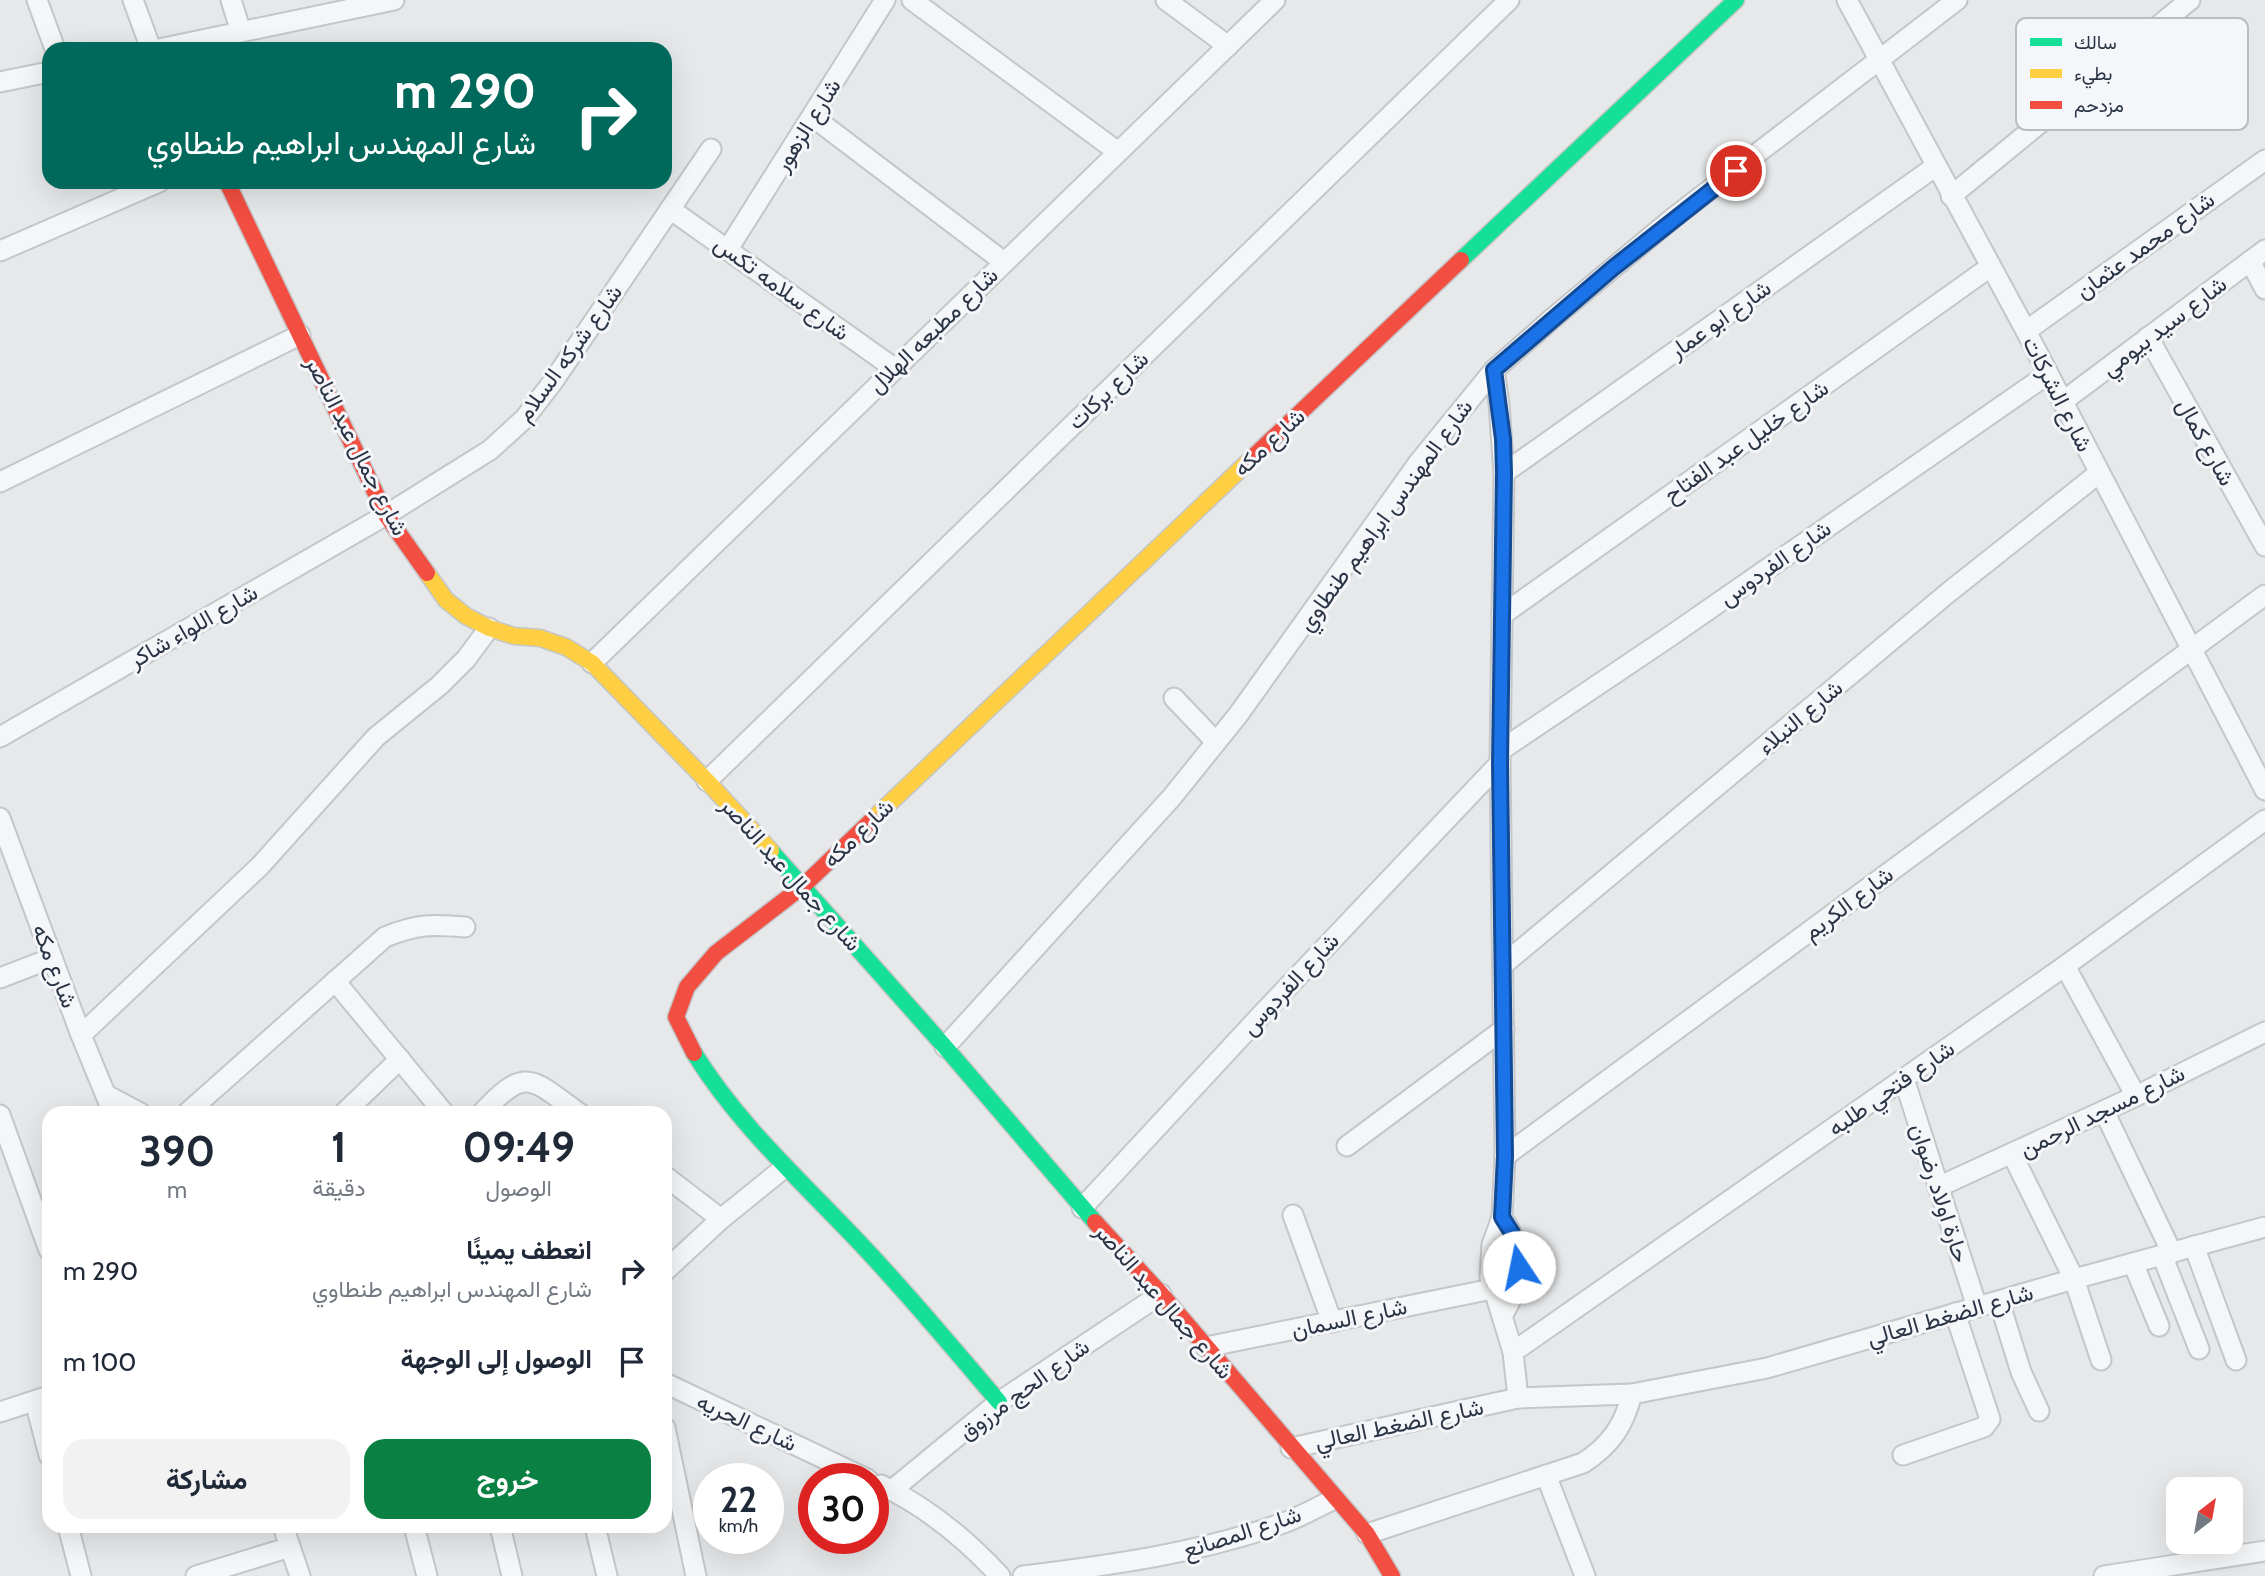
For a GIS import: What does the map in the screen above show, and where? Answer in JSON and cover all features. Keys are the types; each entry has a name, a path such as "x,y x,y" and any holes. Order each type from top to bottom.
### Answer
{"street":[{"path":"37,0 52,42"},
{"path":"133,0 148,42"},
{"path":"231,0 241,32"},
{"path":"193,42 394,0"},
{"name":"شارع الزهور","path":"728,249 885,0"},
{"path":"912,0 1118,152"},
{"path":"1166,0 1228,46"},
{"name":"شارع مطبعه الهلال","path":"592,663 1275,0"},
{"name":"شارع بركات","path":"707,781 1509,0"},
{"name":"شارع مكه","path":"999,1402 855,1238 749,1131 688,1046 676,1017 687,987 716,953 803,886 1737,0"},
{"name":"شارع الشركات","path":"1847,0 2026,331 2265,790"},
{"name":"شارع المهندس ابراهيم طنطاوي","path":"945,1047 1172,797 1216,743 1303,627 1419,462 1494,370 1673,218 1957,0"},
{"path":"2168,18 2190,0"},
{"path":"0,82 42,73"},
{"path":"813,117 1004,262"},
{"path":"1951,196 2031,130"},
{"name":"شارع شركه السلام","path":"386,515 490,450 524,419 552,383 711,149"},
{"name":"شارع محمد عثمان","path":"2026,331 2265,160"},
{"name":"شارع ابو عمار","path":"1504,473 1936,166"},
{"path":"0,251 143,189"},
{"name":"شارع جمال عبد الناصر","path":"230,189 386,515 446,600 489,628 514,636 541,638 592,663 707,781 803,886 1082,1208 1161,1294 1334,1499 1367,1534 1392,1576"},
{"name":"شارع سلامه تكس","path":"670,209 894,368"},
{"path":"2258,256 2265,289"},
{"name":"شارع سيد بيومي","path":"2062,402 2258,256"},
{"name":"شارع خليل عبد الفتاح","path":"1502,615 1990,267"},
{"path":"0,482 300,335"},
{"name":"شارع كمال","path":"2148,337 2265,546"},
{"path":"1494,370 1503,439 1504,473 1501,756 1505,1156 1502,1217 1489,1261 1492,1289 1513,1352 1518,1398"},
{"name":"شارع الفردوس","path":"1082,1208 1501,756 2048,374"},
{"name":"شارع النبلاء","path":"1504,964 1949,592 2099,473"},
{"name":"شارع اللواء شاكر","path":"0,737 386,515"},
{"name":"شارع الكريم","path":"1505,1156 2265,595"},
{"path":"81,1035 260,866 376,737 449,676 466,659 489,628"},
{"path":"1174,698 1216,743"},
{"name":"شارع مكه","path":"0,818 7,858 52,958 109,1104"},
{"name":"شارع فتحي طلبه","path":"1513,1352 2065,966 2265,820"},
{"path":"195,1106 385,937 430,924 465,927"},
{"path":"0,978 52,958"},
{"path":"2065,966 2136,1096"},
{"path":"335,981 438,1106"},
{"path":"1348,1146 1504,1029"},
{"name":"شارع مسجد الرحمن","path":"1938,1187 2136,1096 2265,1032"},
{"path":"351,1106 400,1059"},
{"name":"حارة اولاد رضوان","path":"1903,1079 1977,1307"},
{"path":"490,1106 511,1086 521,1082 534,1082 569,1106"},
{"path":"2104,1111 2167,1254 2199,1349"},
{"path":"0,1115 42,1231"},
{"path":"2012,1154 2074,1279 2101,1360"},
{"path":"672,1264 721,1219 784,1168"},
{"path":"672,1181 721,1219"},
{"path":"1293,1214 1332,1322"},
{"path":"1502,1217 1512,1233 1519,1267 1511,1301 1502,1316"},
{"name":"شارع الضغط العالي","path":"1291,1448 1518,1398 1632,1394 1767,1368 2265,1227"},
{"path":"2194,1246 2236,1360"},
{"path":"2133,1263 2159,1326"},
{"name":"شارع السمان","path":"1206,1347 1492,1289"},
{"name":"شارع الحج مرزوق","path":"892,1490 999,1402 1161,1294"},
{"path":"1999,1301 2021,1372 2039,1411"},
{"path":"1903,1455 1984,1427 1990,1419 1955,1313"},
{"name":"شارع الحريه","path":"672,1386 833,1463"},
{"path":"1367,1534 1583,1463 1600,1452 1616,1436 1627,1416 1632,1394"},
{"path":"0,1412 42,1399"},
{"path":"672,1461 696,1576"},
{"path":"1546,1475 1586,1576"},
{"path":"889,1489 952,1529 979,1552 1000,1576"},
{"name":"شارع المصانع","path":"1023,1576 1180,1553 1287,1521 1334,1499"},
{"path":"70,1533 81,1576"},
{"path":"285,1533 300,1576"},
{"path":"416,1533 427,1576"},
{"path":"502,1533 512,1576"},
{"path":"597,1533 607,1576"},
{"path":"201,1575 290,1547"},
{"path":"2104,1576 2265,1551"}],"traffic: fast":[{"path":"1461,260 1736,0"},
{"path":"771,851 945,1047 1095,1222"},
{"path":"694,1053 749,1127 892,1278 999,1402"}],"traffic: slow":[{"path":"872,820 1251,459"},
{"path":"427,573 446,600 466,616 489,628 514,636 540,638 566,647 592,663 771,851"}],"traffic: jam":[{"path":"230,189 386,515 427,573"},
{"path":"1251,459 1461,260"},
{"path":"694,1053 676,1017 687,987 716,953 803,886 872,820"},
{"path":"1095,1222 1161,1294 1367,1534 1392,1576"}],"route":[{"path":"1519,1267 1512,1233 1502,1217 1505,1156 1500,763 1504,473 1503,439 1494,370 1673,218 1736,171"}]}
